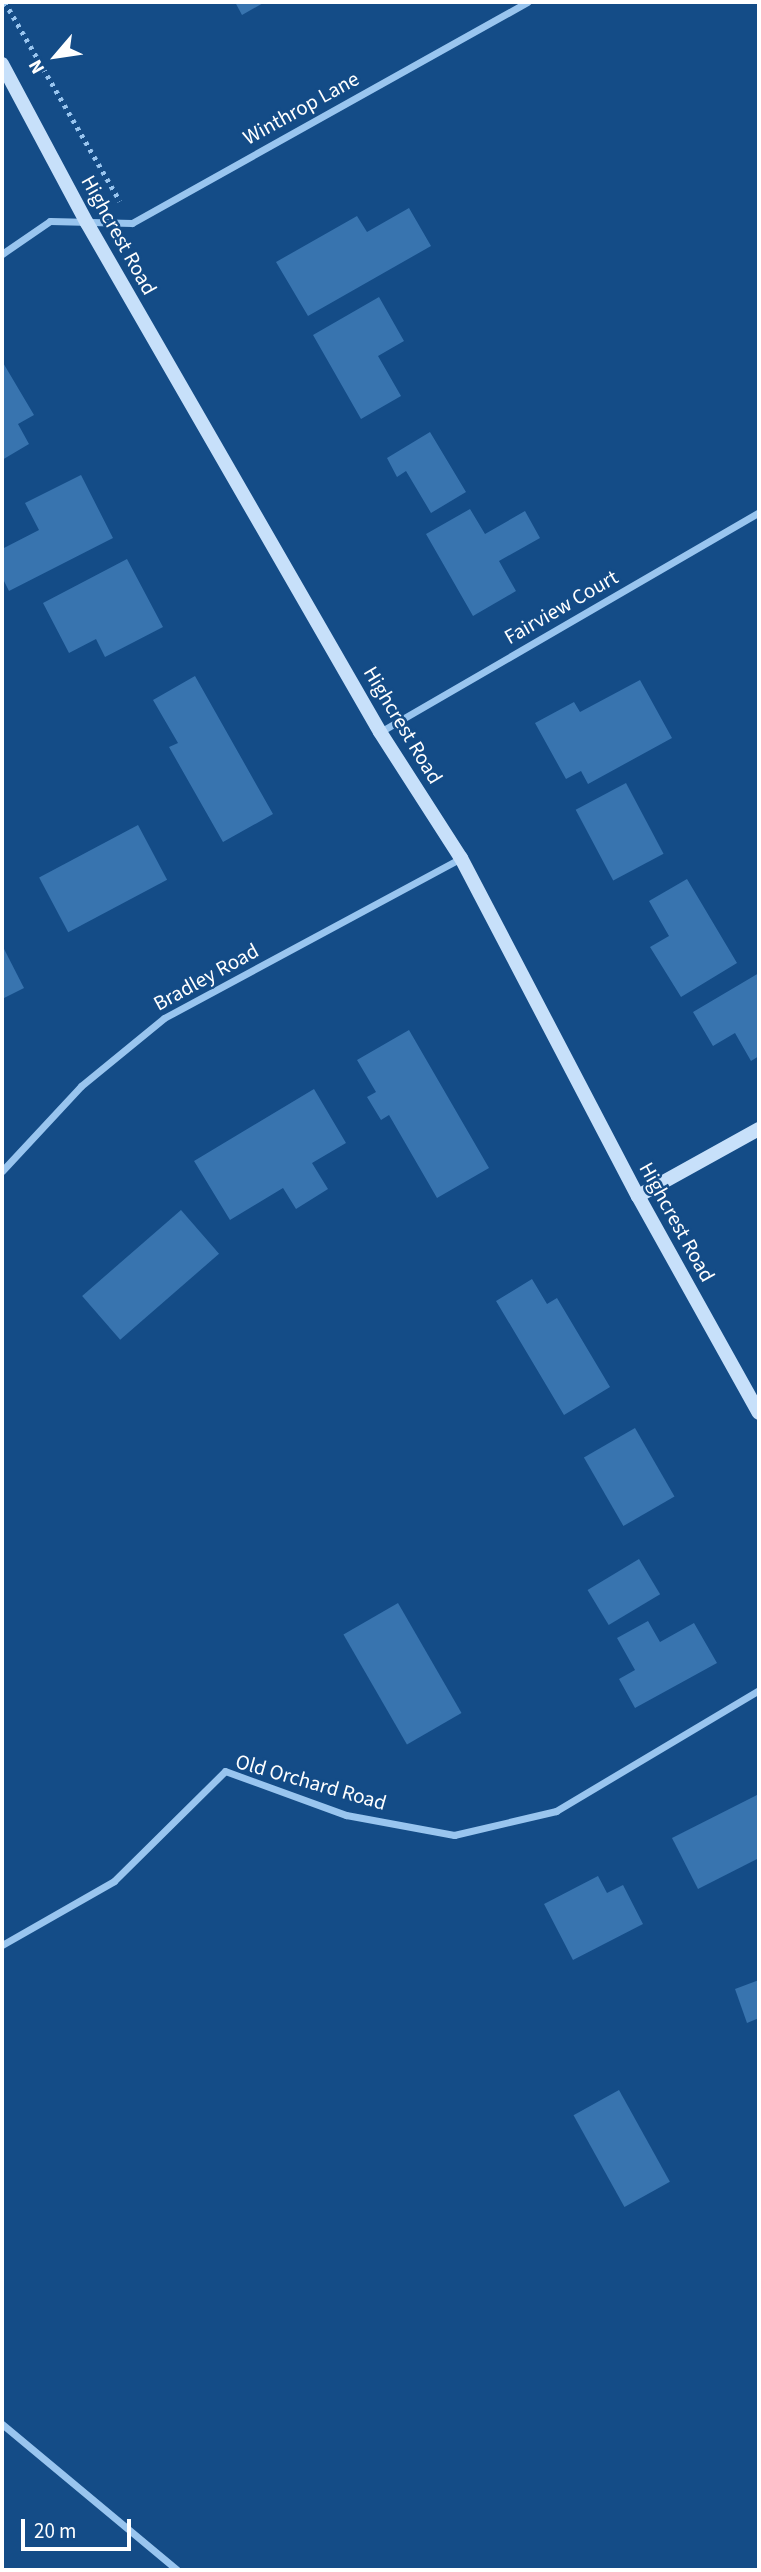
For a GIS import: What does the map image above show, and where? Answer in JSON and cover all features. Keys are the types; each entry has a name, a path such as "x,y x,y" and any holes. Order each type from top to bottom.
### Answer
{"street":[{"name":"Winthrop Lane","path":"2,254 50,221 132,223 527,2"},
{"name":"Highcrest Road","path":"2,64 87,223 380,732 461,858 638,1196 759,1413"},
{"name":"Fairview Court","path":"380,732 759,512"},
{"name":"Bradley Road","path":"2,1171 80,1086 164,1018 461,858"},
{"path":"638,1196 759,1129"},
{"name":"Old Orchard Road","path":"2,1944 114,1881 225,1771 346,1815 454,1835 556,1811 759,1690"},
{"path":"2,2424 177,2570"}],"path":[{"path":"5,2 132,223"}],"building":[{"path":"235,2 265,2 242,15"},
{"path":"409,208 431,246 308,316 276,262 357,216 367,232"},
{"path":"379,297 404,341 378,356 401,396 361,419 313,335"},
{"path":"2,361 34,415 18,424 29,444 2,460"},
{"path":"430,432 466,492 431,513 406,471 397,477 387,458"},
{"path":"81,475 113,538 9,591 2,577 2,549 39,530 25,503"},
{"path":"470,509 485,534 525,511 540,538 499,561 516,591 473,616 426,534"},
{"path":"127,559 163,627 105,657 96,639 69,653 43,603"},
{"path":"195,676 273,814 223,842 169,747 178,743 153,700"},
{"path":"640,680 672,738 588,784 581,771 566,779 535,723 574,702 580,712"},
{"path":"626,783 664,854 613,880 576,810"},
{"path":"138,825 167,880 68,932 39,878"},
{"path":"687,879 737,963 681,997 650,947 669,936 649,901"},
{"path":"2,945 24,988 2,999"},
{"path":"759,973 759,1056 751,1061 735,1033 713,1046 693,1012"},
{"path":"409,1030 489,1168 437,1198 389,1115 381,1120 367,1097 376,1092 357,1060"},
{"path":"314,1089 346,1143 312,1163 328,1189 296,1209 283,1188 230,1220 194,1161"},
{"path":"181,1210 219,1254 120,1340 82,1296"},
{"path":"532,1279 547,1304 557,1298 610,1387 564,1415 496,1301"},
{"path":"635,1428 674,1496 623,1526 584,1458"},
{"path":"639,1559 660,1594 609,1625 588,1590"},
{"path":"398,1603 462,1713 407,1744 343,1634"},
{"path":"648,1621 660,1642 694,1623 717,1663 635,1708 619,1679 635,1670 617,1638"},
{"path":"759,1794 759,1858 698,1889 672,1838"},
{"path":"598,1876 607,1893 623,1885 643,1924 573,1960 544,1904"},
{"path":"759,1980 759,2018 747,2023 735,1989"},
{"path":"619,2090 670,2182 624,2207 574,2115"}]}
